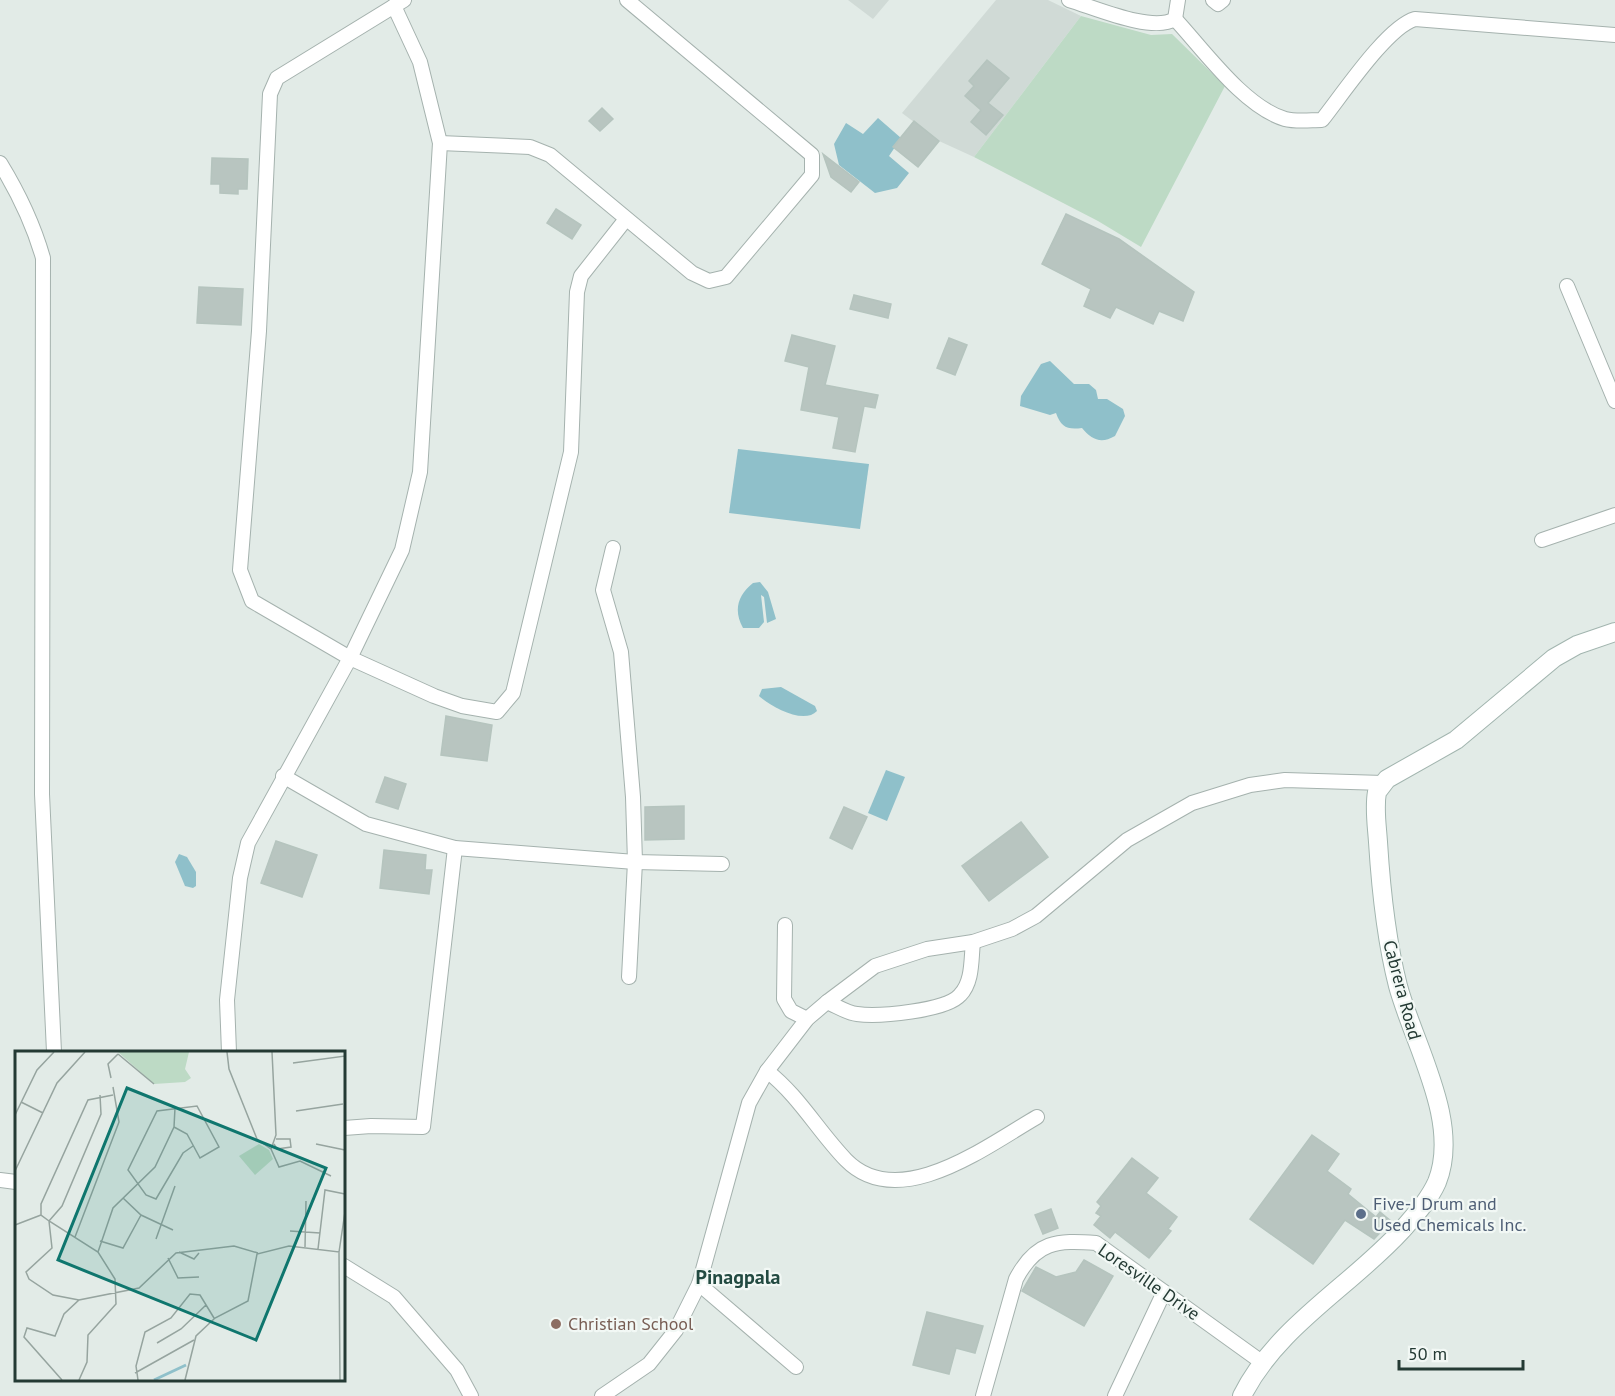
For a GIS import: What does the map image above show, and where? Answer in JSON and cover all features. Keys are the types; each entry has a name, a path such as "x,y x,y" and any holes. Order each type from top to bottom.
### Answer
{"main road":[{"path":"1383,783 1456,740 1554,658 1577,645 1615,632"},
{"name":"Cabrera Road","path":"1242,1396 1263,1363 1289,1332 1392,1240 1421,1209 1436,1184 1442,1167 1445,1146 1443,1122 1398,987 1387,938 1375,799 1383,783"}],"street":[{"path":"440,143 530,147 550,155 692,273 708,281 726,278 812,175 812,155 627,0"},
{"path":"1070,0 1151,24 1165,24 1175,19"},
{"path":"1175,19 1178,0"},
{"path":"1213,0 1218,3 1223,0"},
{"path":"229,1051 226,1000 240,878 248,843 350,658 402,550 420,472 440,143 420,62 399,3 277,78 270,94 259,331 240,570 252,601 350,658 434,696 462,706 497,712 513,693 571,452 577,292 581,276 626,219"},
{"path":"1175,19 1242,92 1273,115 1288,120 1322,120 1386,40 1404,22 1415,19 1615,35"},
{"path":"0,163 20,196 34,226 43,258 42,794 54,1051"},
{"path":"1567,286 1615,401"},
{"path":"1542,540 1615,515"},
{"path":"613,548 603,590 621,652 633,797 635,862 629,976"},
{"path":"283,776 366,824 455,848 635,862 722,864"},
{"path":"602,1396 649,1364 676,1330 699,1284 746,1112 767,1071 807,1019 827,1002 874,966 927,949 973,942 1012,929 1036,916 1127,840 1192,803 1250,785 1285,780 1383,783"},
{"path":"345,1128 423,1127 455,848"},
{"path":"785,925 784,999 791,1011 807,1019"},
{"path":"827,1002 854,1014 875,1016 949,1004 960,996 968,983 973,942"},
{"path":"767,1071 794,1095 848,1162 867,1174 894,1182 950,1168 1037,1117"},
{"path":"0,1180 15,1182"},
{"name":"Loresville Drive","path":"983,1396 1016,1279 1025,1262 1040,1249 1063,1240 1096,1243 1263,1363"},
{"path":"345,1267 394,1297 457,1370 471,1396"},
{"path":"699,1284 796,1367"},
{"path":"1115,1396 1164,1292"}],"shaded area":[{"path":"848,0 889,0 873,19"},
{"path":"996,0 1048,0 1081,16 974,157 939,141 902,113"}],"green space":[{"path":"1081,16 1151,35 1172,34 1225,86 1141,247 1098,221 974,157"}],"water":[{"path":"878,118 901,138 889,156 909,173 897,188 875,193 839,165 834,144 846,123 863,134"},
{"path":"1050,361 1074,384 1089,384 1096,390 1098,399 1107,399 1123,409 1125,416 1115,436 1097,440 1082,428 1065,426 1060,422 1056,413 1050,415 1020,406 1021,396 1041,364"},
{"path":"738,449 869,464 860,529 729,513"},
{"path":"760,582 768,592 776,619 767,623 764,597 761,595 764,622 759,628 743,628 738,615 739,603 753,583"},
{"path":"781,687 815,706 817,711 804,716 788,713 759,696 762,689"},
{"path":"886,770 905,777 887,821 868,813"},
{"path":"179,854 187,857 196,872 196,886 193,888 185,886 175,862"}],"building":[{"path":"987,60 1009,78 988,103 1003,115 986,135 971,122 981,110 965,96 974,86 969,81"},
{"path":"602,108 613,119 600,131 589,121"},
{"path":"914,121 939,141 918,167 893,147"},
{"path":"823,154 859,182 851,192 831,177"},
{"path":"212,158 248,159 247,189 238,189 238,194 220,193 220,184 211,184"},
{"path":"556,209 581,225 572,239 547,223"},
{"path":"1066,214 1119,239 1194,292 1183,321 1159,311 1153,324 1116,307 1110,318 1084,306 1091,289 1042,264"},
{"path":"199,287 243,289 241,325 197,323"},
{"path":"854,295 891,304 888,318 850,309"},
{"path":"792,335 835,346 825,385 878,395 875,408 864,406 855,452 833,448 839,417 801,410 809,367 785,361"},
{"path":"949,338 967,345 955,375 937,368"},
{"path":"446,716 492,725 487,761 441,755"},
{"path":"385,777 406,784 398,809 376,802"},
{"path":"684,806 684,839 645,840 645,807"},
{"path":"844,807 867,817 852,849 830,838"},
{"path":"1021,822 1048,857 989,901 962,866"},
{"path":"276,841 317,855 302,897 261,883"},
{"path":"384,850 426,855 425,870 432,870 429,894 380,888"},
{"path":"1312,1135 1339,1154 1327,1171 1351,1189 1348,1194 1376,1217 1380,1212 1391,1221 1374,1239 1345,1220 1313,1264 1250,1219"},
{"path":"1132,1158 1158,1178 1146,1193 1177,1217 1168,1229 1171,1231 1149,1258 1115,1232 1110,1238 1094,1225 1101,1216 1096,1213 1101,1206 1097,1202"},
{"path":"1051,1209 1058,1228 1043,1234 1035,1215"},
{"path":"1084,1260 1113,1276 1084,1326 1022,1291 1036,1267 1056,1277 1076,1272"},
{"path":"927,1312 983,1326 975,1353 956,1348 949,1374 913,1365"}],"place":[{"name":"Five-J Drum and Used Chemicals Inc.","path":"1361,1214"},
{"name":"Christian School","path":"556,1324"}],"district":[{"name":"Pinagpala","path":"738,1277"}]}
